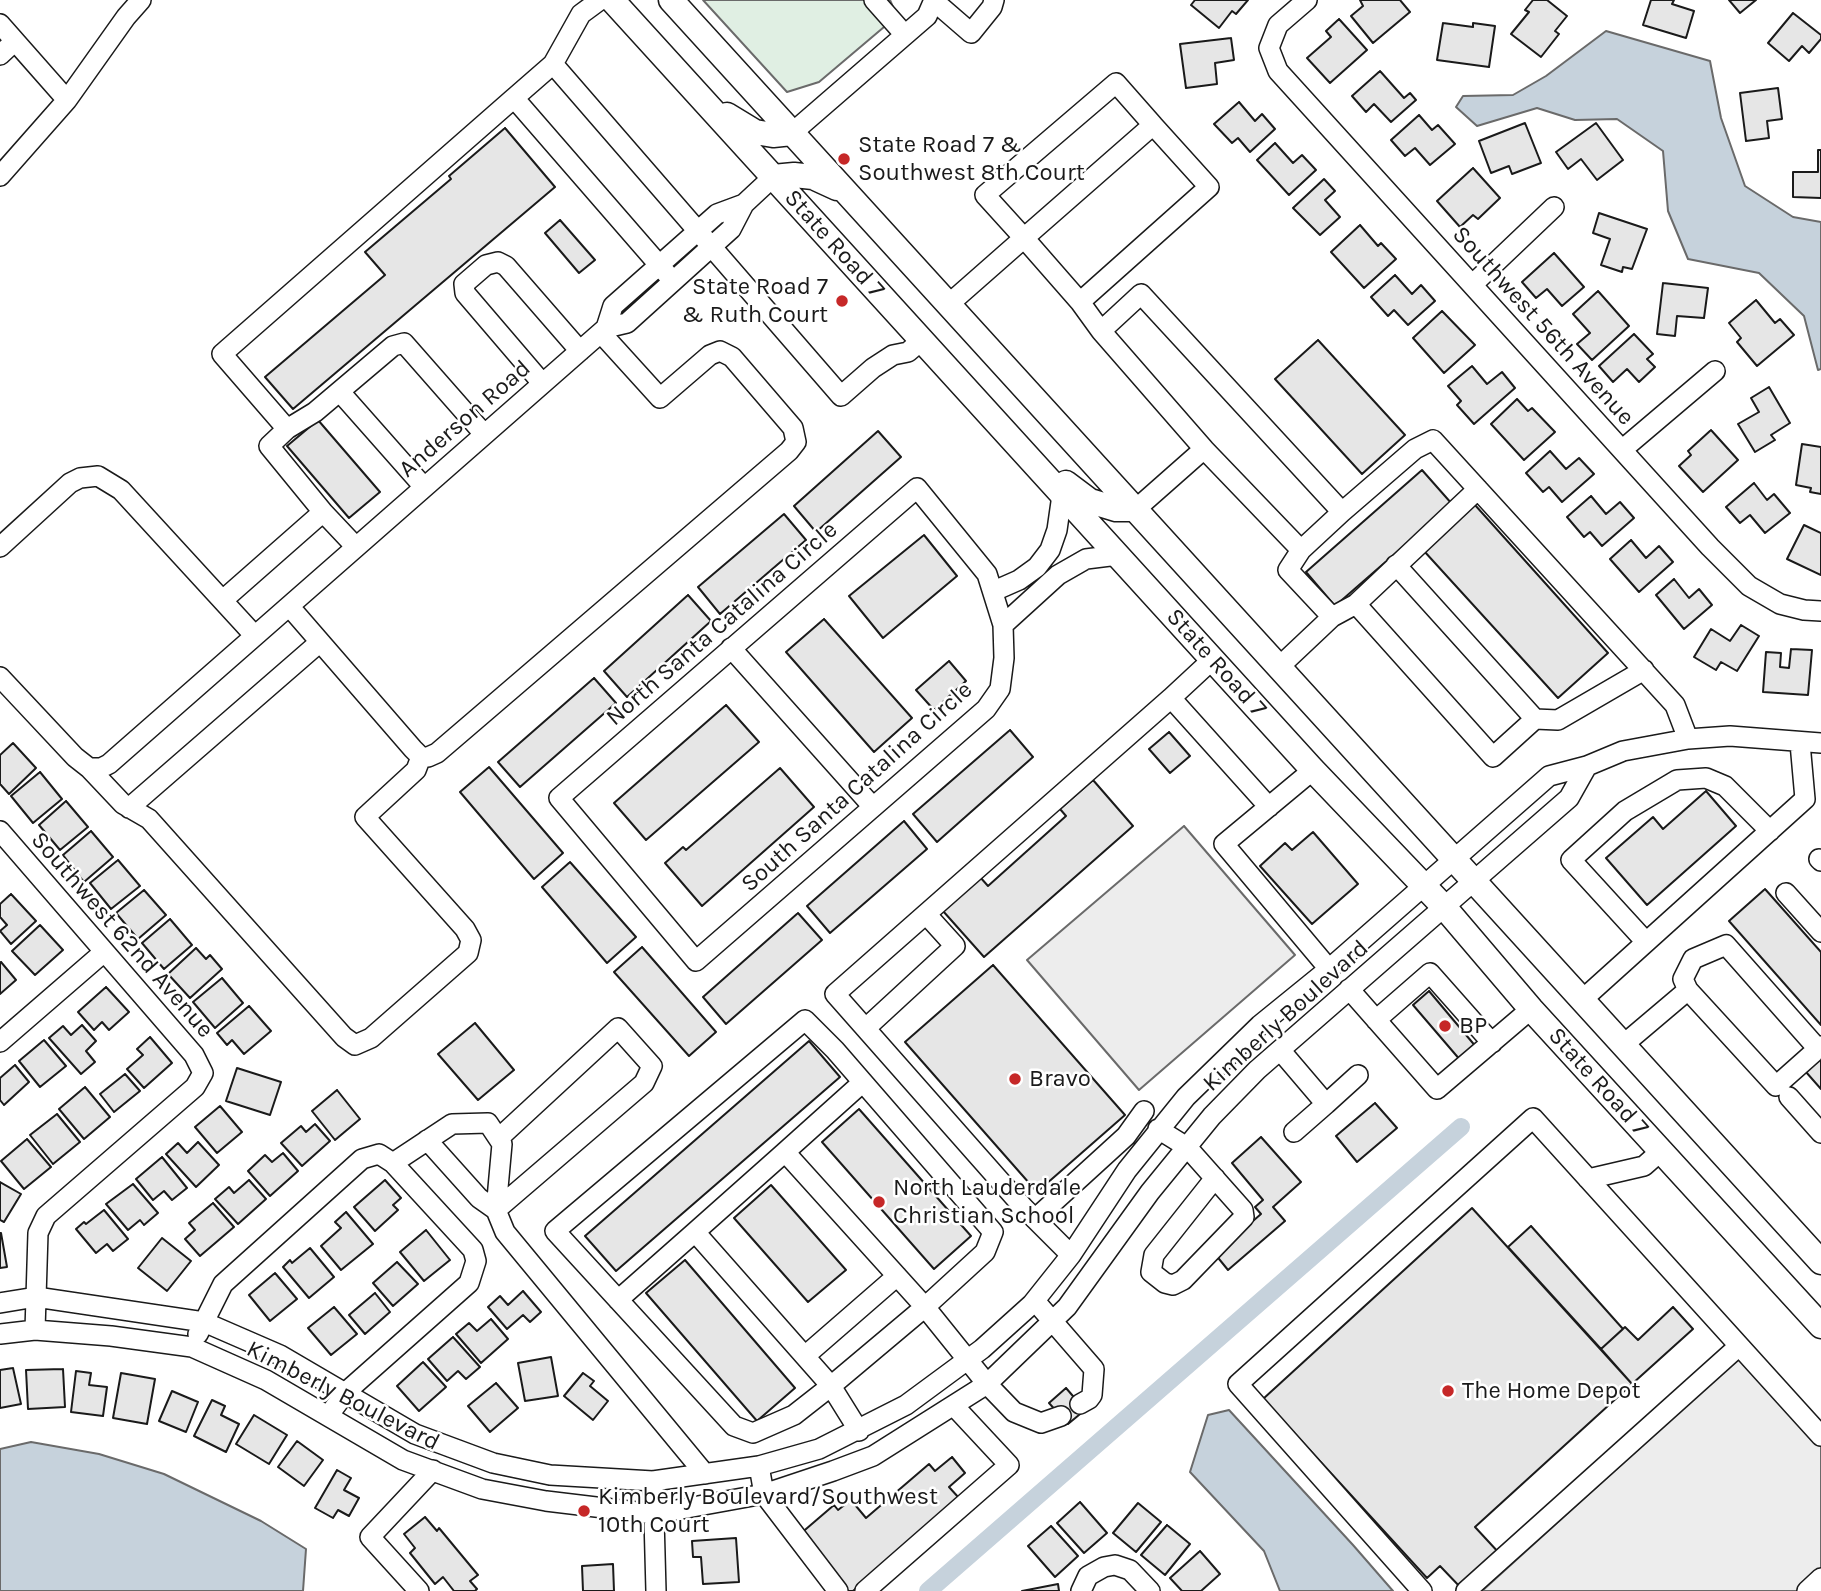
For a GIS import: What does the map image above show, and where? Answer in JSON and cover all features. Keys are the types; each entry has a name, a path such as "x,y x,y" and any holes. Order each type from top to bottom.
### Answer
{"main road":[{"name":"State Road 7","path":"612,0 1314,770 1445,908 1531,1009 1821,1326"},
{"name":"State Road 7","path":"671,0 1821,1262"},
{"path":"703,101 755,132 773,135 792,133"},
{"path":"773,177 794,174 813,177 844,191"},
{"path":"1024,452 1090,501 1116,509 1136,509"}],"street":[{"path":"0,176 67,100 141,0"},
{"path":"287,429 222,354 553,64 581,14 600,0"},
{"path":"874,0 905,35"},
{"path":"792,133 927,16 934,0 971,33 992,8 994,0"},
{"name":"Southwest 56th Avenue","path":"1307,0 1278,25 1269,48 1278,71 1710,547 1749,586 1780,604 1813,610"},
{"path":"0,24 67,100"},
{"path":"0,55 15,41"},
{"path":"553,64 841,396 873,368 892,355 908,352 922,340"},
{"path":"1080,302 1209,187 1116,83 985,195 1204,449 1301,550"},
{"path":"514,98 673,281"},
{"path":"948,304 1153,124"},
{"name":"Anderson Road","path":"89,768 101,768 109,764 603,330 627,323 731,229 744,204 773,177"},
{"name":"Anderson Road","path":"603,330 612,306 717,214 744,204"},
{"path":"1472,285 1554,206"},
{"path":"542,383 465,293 464,284 486,265 498,262 506,266 580,351"},
{"path":"1101,331 1141,295 1342,512"},
{"path":"289,606 421,757 428,757 437,753 789,451 796,442 793,428 732,358 720,351 710,355 660,398 603,330"},
{"path":"356,547 323,512 269,446 287,429 315,412 393,346 404,343 484,434"},
{"path":"1623,450 1715,371"},
{"path":"340,392 424,487"},
{"path":"1332,617 1288,570 1301,550 1342,512 1415,449 1433,440 1675,705 1688,738"},
{"path":"1136,509 1204,449"},
{"path":"0,547 70,483 80,478 98,476 121,490 255,636"},
{"name":"South Santa Catalina Circle","path":"696,961 986,709 1000,689 1004,658 1003,625 987,574 917,488"},
{"name":"North Santa Catalina Circle","path":"696,961 559,797 917,488"},
{"path":"1279,667 1332,617 1356,604 1478,489"},
{"path":"994,591 1019,580 1037,567 1050,550 1057,530 1062,495"},
{"path":"223,600 323,512"},
{"path":"1003,625 1058,575 1086,559 1118,555"},
{"path":"1396,565 1535,719"},
{"path":"1356,604 1493,757 1535,719 1558,720 1644,670"},
{"path":"129,808 320,642"},
{"path":"731,648 873,807"},
{"path":"1071,1255 1035,1219 835,994 1213,659"},
{"path":"0,677 75,757 129,808 149,819 344,1037 355,1045 371,1038 468,953 471,940 465,929 365,817 416,770 421,757"},
{"path":"1171,698 1269,807"},
{"name":"Kimberly Boulevard","path":"0,1303 36,1297 204,1322 280,1355 415,1434 439,1445 493,1463 550,1475 653,1481 759,1466 819,1449 906,1405 982,1349 1035,1301 1071,1255 1158,1129 1186,1097 1260,1025 1329,969 1549,776 1587,766 1623,751 1688,738 1730,736 1821,743"},
{"path":"1582,1000 1805,799 1801,743"},
{"name":"Kimberly Boulevard","path":"0,1334 35,1330 111,1336 192,1347 266,1380 404,1460 482,1489 529,1498 654,1514 764,1494 873,1456 987,1384 1054,1321 1150,1192 1212,1116 1256,1070 1569,798 1587,766"},
{"path":"1314,770 1224,845 1329,969"},
{"path":"1646,942 1571,860 1625,811 1677,780 1706,778 1725,786 1770,831"},
{"name":"Southwest 62nd Avenue","path":"0,831 194,1055 203,1073 195,1087 46,1216 38,1233 36,1297"},
{"path":"1786,893 1821,932"},
{"path":"866,1028 955,946 926,914"},
{"path":"1726,945 1819,1048 1776,1086 1688,990 1683,979 1693,959 1726,945"},
{"path":"0,1042 104,951"},
{"path":"1376,1020 1430,973 1492,1043"},
{"path":"1349,989 1437,1089 1531,1009"},
{"path":"1623,1045 1688,990"},
{"path":"805,1020 863,1082 993,1232 985,1252 925,1307 831,1386 794,1416 753,1433 734,1426 618,1300 555,1231 805,1020"},
{"path":"496,1210 644,1083 652,1066 618,1028 499,1138"},
{"path":"1280,1050 1326,1104"},
{"path":"1294,1132 1358,1075"},
{"path":"618,1300 863,1082"},
{"path":"1789,1097 1821,1133"},
{"path":"1035,1219 1126,1136 1144,1111"},
{"path":"1422,1591 1238,1384 1533,1118 1821,1436"},
{"path":"192,1347 223,1284 362,1158 386,1158 427,1140 452,1124 488,1123 502,1144 496,1210 505,1232 705,1474"},
{"path":"1158,1129 1188,1147 1216,1178 1243,1210 1244,1217 1183,1280 1173,1285 1165,1283 1152,1272 1154,1255 1216,1178"},
{"path":"427,1140 479,1199 496,1210"},
{"path":"1588,1179 1644,1166 1661,1151"},
{"path":"785,1152 925,1307 987,1384 1014,1412 1033,1421 1048,1422 1060,1416"},
{"path":"327,1416 346,1392 469,1283 476,1261 473,1250 386,1158"},
{"path":"695,1231 831,1386 859,1431"},
{"path":"805,1356 897,1276"},
{"path":"35,1330 36,1297"},
{"path":"1035,1301 1094,1369 1092,1395 1080,1404"},
{"path":"1466,1591 1739,1346"},
{"path":"865,1591 1009,1465 954,1406"},
{"path":"759,1466 764,1494 838,1591"},
{"path":"419,1591 370,1537 433,1470"},
{"path":"529,1498 535,1472"},
{"path":"653,1481 656,1591"},
{"path":"1081,1591 1088,1576 1104,1567 1115,1565 1130,1570 1150,1591"},
{"path":"1808,1591 1821,1578"}],"green space":[{"path":"703,0 890,0 897,16 819,82 787,92"}],"shaded area":[{"path":"1606,31 1710,61 1721,118 1745,186 1793,217 1821,222 1821,369 1818,370 1804,316 1759,273 1688,259 1668,211 1663,151 1617,119 1575,120 1537,108 1477,126 1456,107 1463,96 1513,95 1546,76"},
{"path":"1184,826 1295,955 1139,1090 1027,960"},
{"path":"1752,1346 1821,1422 1821,1591 1482,1591"},
{"path":"1229,1410 1393,1591 1280,1591 1264,1551 1190,1472 1208,1415"},
{"path":"31,1442 99,1454 164,1474 261,1521 306,1549 303,1591 0,1591 0,1449"}],"building":[{"path":"1195,0 1248,0 1236,14 1232,11 1219,28 1191,5"},
{"path":"1360,0 1400,0 1410,12 1373,43 1351,16 1363,6"},
{"path":"1533,0 1547,0 1567,16 1555,31 1559,34 1541,57 1511,34 1529,12 1525,10"},
{"path":"1651,0 1674,0 1672,4 1694,11 1686,38 1643,25"},
{"path":"1729,0 1756,0 1740,13"},
{"path":"1793,13 1821,35 1821,39 1809,53 1802,46 1789,61 1768,43"},
{"path":"1339,19 1367,50 1330,83 1307,58 1331,37 1326,31"},
{"path":"1443,23 1473,27 1473,23 1495,26 1489,67 1437,60"},
{"path":"1231,38 1234,60 1215,63 1217,84 1186,88 1180,44"},
{"path":"1380,71 1404,98 1410,93 1416,100 1391,122 1374,104 1366,112 1352,96"},
{"path":"1778,88 1782,119 1767,121 1769,138 1746,141 1740,93"},
{"path":"1239,102 1255,121 1262,114 1275,129 1250,152 1238,138 1232,143 1214,124"},
{"path":"1419,115 1432,130 1438,125 1455,144 1430,165 1415,148 1405,156 1391,140"},
{"path":"1525,123 1541,163 1512,174 1509,166 1491,173 1479,141"},
{"path":"1596,123 1623,160 1597,180 1581,159 1568,169 1556,152"},
{"path":"505,128 555,187 293,409 265,377 385,275 365,252 451,179 449,176"},
{"path":"1275,143 1293,163 1302,155 1316,170 1289,195 1257,160"},
{"path":"1818,150 1821,150 1821,198 1793,197 1793,172 1818,172"},
{"path":"1473,168 1500,198 1478,219 1473,215 1460,227 1437,201"},
{"path":"1324,179 1335,191 1325,200 1340,217 1320,235 1293,208"},
{"path":"1599,213 1647,229 1632,269 1623,267 1622,272 1601,265 1610,239 1593,233"},
{"path":"560,220 595,260 579,273 545,233"},
{"path":"1360,225 1378,246 1381,243 1396,259 1364,288 1331,252"},
{"path":"1554,253 1584,287 1562,306 1547,289 1536,298 1522,282"},
{"path":"1395,275 1412,294 1421,285 1435,301 1408,325 1394,310 1388,316 1371,297"},
{"path":"1663,283 1708,288 1704,318 1677,316 1675,336 1657,334"},
{"path":"1598,291 1629,326 1592,360 1577,344 1590,333 1573,314"},
{"path":"1756,300 1775,323 1780,319 1794,335 1757,366 1737,342 1741,338 1729,323"},
{"path":"1442,311 1475,345 1444,373 1413,338"},
{"path":"1634,334 1653,354 1647,359 1655,367 1639,382 1627,369 1613,382 1599,366"},
{"path":"1318,340 1405,435 1362,474 1275,379"},
{"path":"1472,366 1487,384 1502,372 1515,388 1474,424 1457,405 1461,401 1448,386"},
{"path":"1769,387 1790,423 1771,435 1775,440 1755,452 1738,424 1759,412 1751,398"},
{"path":"1517,399 1528,411 1532,408 1555,432 1524,460 1491,424"},
{"path":"318,420 380,492 349,518 287,446"},
{"path":"1711,430 1738,460 1703,492 1679,466 1691,455 1688,451"},
{"path":"878,431 901,457 816,532 794,506"},
{"path":"1802,444 1821,447 1821,494 1810,492 1811,488 1796,485"},
{"path":"1550,451 1566,469 1579,458 1594,474 1562,502 1549,487 1543,492 1526,473"},
{"path":"1422,470 1452,504 1335,606 1306,572"},
{"path":"1754,483 1767,500 1774,494 1790,513 1765,533 1750,515 1740,523 1726,507"},
{"path":"1591,496 1606,514 1620,502 1634,518 1602,546 1590,532 1584,537 1567,517"},
{"path":"1475,505 1608,653 1558,698 1424,551"},
{"path":"784,514 806,540 720,614 698,587"},
{"path":"1804,525 1821,533 1821,575 1787,559"},
{"path":"924,535 957,576 883,638 849,596"},
{"path":"1631,540 1646,558 1659,546 1673,562 1639,592 1610,559"},
{"path":"1674,579 1689,598 1699,589 1712,605 1684,629 1656,595"},
{"path":"688,595 711,621 627,697 604,671"},
{"path":"824,619 912,718 874,752 786,652"},
{"path":"1741,625 1759,636 1737,671 1721,662 1716,670 1694,657 1711,629 1730,641"},
{"path":"1791,649 1812,650 1808,695 1763,692 1766,652 1781,653 1780,667 1789,668"},
{"path":"949,661 966,681 934,710 916,690"},
{"path":"594,678 616,703 520,787 498,762"},
{"path":"726,705 759,742 646,840 614,803"},
{"path":"1010,730 1033,757 937,842 913,814"},
{"path":"1169,732 1190,756 1170,773 1149,749"},
{"path":"13,743 36,768 9,794 0,784 0,755"},
{"path":"489,767 563,853 534,879 460,792"},
{"path":"780,768 814,807 702,906 665,863 683,847 686,850"},
{"path":"40,772 62,799 33,823 11,796"},
{"path":"1093,780 1133,826 984,957 943,911 980,877 988,886 1066,816 1060,809"},
{"path":"1706,791 1736,826 1647,905 1606,858 1653,817 1663,829"},
{"path":"66,801 88,827 60,850 39,825"},
{"path":"904,821 927,849 830,933 807,906"},
{"path":"91,831 113,857 84,882 63,855"},
{"path":"1313,832 1358,884 1312,924 1260,866 1285,843 1292,850"},
{"path":"118,860 140,886 111,909 90,883"},
{"path":"570,862 636,937 607,963 542,887"},
{"path":"1765,889 1821,952 1821,1025 1729,921"},
{"path":"144,890 166,915 138,939 116,913"},
{"path":"11,894 36,921 11,944 0,931 7,925 0,917 0,904"},
{"path":"798,913 822,940 726,1024 703,997"},
{"path":"170,919 192,945 164,969 142,943"},
{"path":"40,925 63,950 35,975 12,951"},
{"path":"642,947 716,1032 689,1056 614,972"},
{"path":"196,948 206,959 210,955 222,969 190,998 168,974"},
{"path":"0,963 16,980 0,994"},
{"name":"Bravo","path":"993,965 1125,1115 1037,1192 905,1042"},
{"path":"222,978 243,1003 215,1028 193,1002"},
{"path":"106,987 129,1012 109,1030 102,1022 94,1030 78,1012"},
{"name":"BP","path":"1429,991 1477,1048 1461,1061 1413,1005"},
{"path":"249,1006 271,1031 244,1054 232,1040 227,1045 217,1033"},
{"path":"475,1023 514,1070 478,1100 438,1054"},
{"path":"82,1025 96,1041 86,1051 95,1062 81,1074 49,1038 63,1026 71,1035"},
{"path":"150,1037 172,1063 144,1088 127,1069 143,1055 137,1049"},
{"path":"44,1040 66,1066 40,1087 19,1061"},
{"path":"809,1041 840,1077 616,1271 585,1236"},
{"path":"1821,1058 1821,1089 1806,1072"},
{"path":"15,1065 29,1082 4,1105 0,1100 0,1078"},
{"path":"237,1068 281,1082 270,1115 226,1101"},
{"path":"125,1074 140,1091 114,1112 100,1094"},
{"path":"85,1087 110,1117 84,1139 59,1109"},
{"path":"337,1090 360,1119 335,1140 312,1111"},
{"path":"1375,1103 1397,1128 1357,1162 1336,1136"},
{"path":"220,1106 242,1132 217,1153 195,1127"},
{"path":"859,1109 971,1236 934,1269 822,1142"},
{"path":"57,1114 80,1142 53,1164 30,1135"},
{"path":"315,1124 330,1141 302,1166 281,1143 301,1126 306,1132"},
{"path":"1261,1137 1301,1182 1273,1207 1285,1221 1228,1270 1215,1254 1261,1214 1255,1207 1263,1200 1232,1163"},
{"path":"27,1139 51,1167 24,1189 1,1161"},
{"path":"198,1142 219,1165 196,1187 166,1154 178,1143 187,1153"},
{"path":"283,1153 298,1171 270,1196 248,1171 265,1155 272,1162"},
{"path":"162,1157 187,1188 172,1200 164,1191 153,1200 136,1179"},
{"path":"249,1180 266,1199 238,1224 215,1199 229,1187 234,1193"},
{"path":"385,1180 401,1198 393,1205 398,1210 375,1231 354,1207"},
{"path":"0,1182 21,1194 4,1222 0,1220"},
{"path":"133,1184 158,1213 144,1225 140,1220 128,1230 106,1204"},
{"path":"771,1185 846,1270 808,1302 734,1218"},
{"path":"213,1203 234,1227 200,1256 185,1239 195,1230 189,1223"},
{"name":"The Home Depot","path":"1472,1208 1632,1384 1475,1527 1500,1554 1462,1589 1440,1566 1427,1578 1263,1399"},
{"path":"104,1210 128,1239 113,1251 107,1244 96,1253 76,1229"},
{"path":"346,1212 373,1244 341,1270 321,1246 341,1228 335,1222"},
{"path":"1531,1226 1623,1329 1601,1349 1508,1247"},
{"path":"426,1230 450,1260 424,1281 400,1252"},
{"path":"0,1233 7,1267 0,1268"},
{"path":"162,1238 191,1261 167,1291 138,1268"},
{"path":"310,1248 334,1277 309,1298 283,1267"},
{"path":"685,1260 795,1388 757,1421 646,1293"},
{"path":"397,1262 418,1284 393,1306 373,1283"},
{"path":"275,1273 297,1299 270,1321 249,1295"},
{"path":"523,1291 541,1312 530,1322 523,1315 507,1329 488,1307 500,1296 508,1305"},
{"path":"375,1293 390,1312 365,1334 349,1315"},
{"path":"334,1307 357,1334 331,1355 308,1328"},
{"path":"1673,1307 1693,1329 1632,1384 1601,1349 1625,1327 1638,1340"},
{"path":"491,1319 508,1339 481,1363 456,1334 469,1323 477,1331"},
{"path":"453,1337 480,1367 466,1379 458,1371 447,1381 428,1359"},
{"path":"551,1357 558,1396 525,1401 518,1363"},
{"path":"423,1362 446,1387 419,1411 397,1386"},
{"path":"13,1368 21,1404 0,1408 0,1370"},
{"path":"63,1369 65,1407 28,1409 26,1370"},
{"path":"76,1371 91,1373 89,1385 107,1387 103,1416 71,1412"},
{"path":"121,1373 155,1379 147,1424 113,1418"},
{"path":"583,1373 594,1381 590,1386 608,1401 593,1420 564,1396"},
{"path":"496,1383 518,1408 490,1432 468,1406"},
{"path":"1066,1388 1085,1410 1068,1424 1049,1403"},
{"path":"172,1391 198,1402 186,1432 159,1421"},
{"path":"212,1400 225,1406 221,1415 239,1424 226,1452 194,1436"},
{"path":"254,1415 287,1435 269,1464 236,1444"},
{"path":"297,1441 323,1460 304,1486 278,1467"},
{"path":"952,1457 965,1473 949,1487 959,1498 853,1591 848,1591 799,1535 834,1505 838,1510 851,1500 866,1518 929,1464 935,1471"},
{"path":"337,1470 351,1478 344,1490 359,1498 349,1516 338,1510 333,1518 315,1508"},
{"path":"1080,1502 1107,1533 1084,1553 1057,1523"},
{"path":"1138,1503 1161,1522 1136,1552 1113,1533"},
{"path":"425,1517 437,1531 439,1528 478,1575 470,1581 477,1589 475,1591 454,1591 443,1577 435,1584 410,1553 415,1548 404,1534"},
{"path":"1167,1525 1190,1544 1165,1575 1141,1555"},
{"path":"1051,1526 1078,1556 1055,1577 1028,1546"},
{"path":"736,1538 739,1582 703,1584 701,1557 693,1557 692,1541"},
{"path":"1200,1551 1220,1574 1201,1591 1182,1591 1170,1578"},
{"path":"613,1564 614,1591 583,1591 582,1566"},
{"path":"1058,1584 1059,1591 1022,1591"}],"waterway":[{"path":"928,1591 1461,1127"}],"place":[{"name":"State Road 7 & Southwest 8th Court","path":"844,159"},
{"name":"State Road 7 & Ruth Court","path":"842,301"},
{"name":"BP","path":"1445,1026"},
{"name":"Bravo","path":"1015,1079"},
{"name":"North Lauderdale Christian School","path":"879,1202"},
{"name":"The Home Depot","path":"1448,1391"},
{"name":"Kimberly Boulevard/Southwest 10th Court","path":"584,1511"}]}
